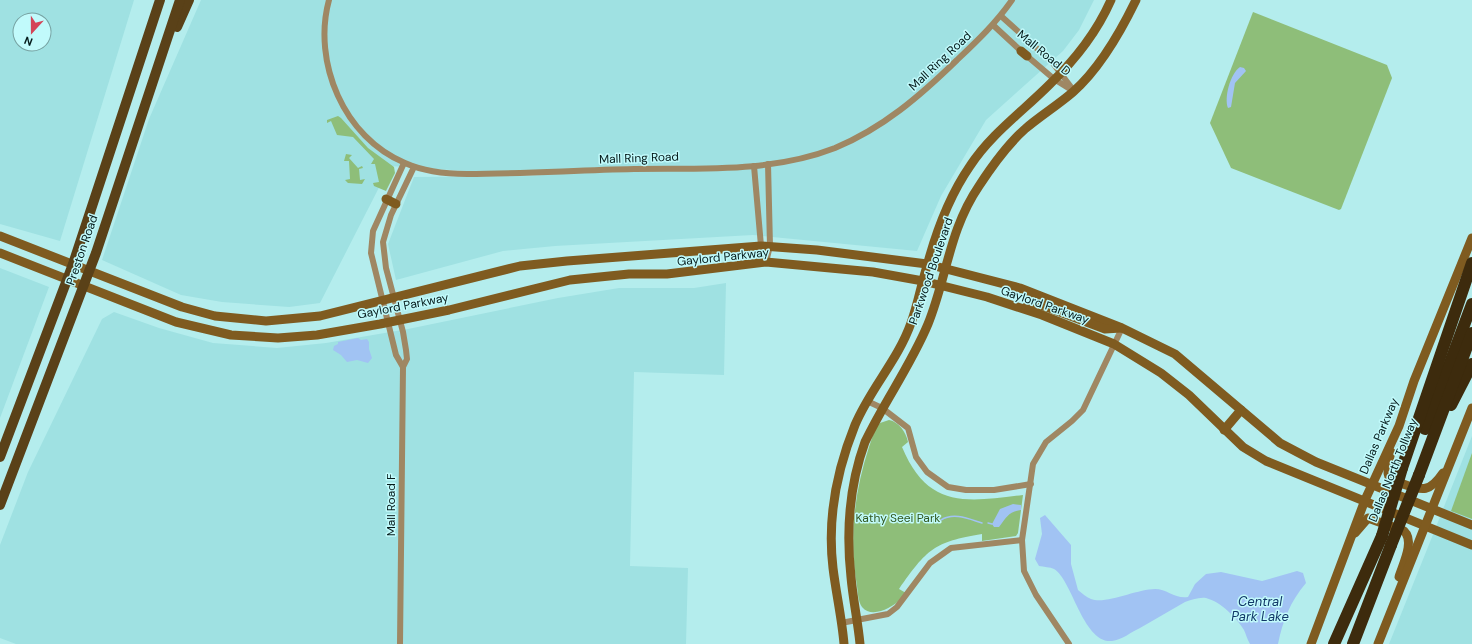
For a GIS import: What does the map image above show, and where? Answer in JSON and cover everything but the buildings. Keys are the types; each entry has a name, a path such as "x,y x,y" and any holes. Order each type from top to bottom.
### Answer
{"highway":[{"path":"1410,472 1472,262"},
{"name":"Dallas North Tollway","path":"1334,644 1410,472 1472,304"},
{"name":"Dallas North Tollway","path":"1353,644 1391,545 1410,472 1435,432 1472,334"},
{"path":"1435,432 1464,384 1472,364"}],"main road":[{"path":"143,50 156,0"},
{"name":"Preston Road","path":"0,458 73,264 160,0"},
{"name":"Preston Road","path":"0,505 90,270 145,101 164,52 180,0"},
{"path":"164,52 189,0"},
{"path":"0,458 15,465"}],"street":[{"name":"Mall Ring Road","path":"329,0 326,18 326,51 329,70 338,96 355,124 385,153 404,163 414,167 442,173 474,174 754,166 799,158 834,148 883,123 924,92 993,25 1012,0"},
{"name":"Parkwood Boulevard","path":"844,644 832,567 832,506 840,466 856,424 904,341 918,302 927,264 951,200 970,166 1001,128 1057,76 1089,38 1111,0"},
{"name":"Parkwood Boulevard","path":"860,644 858,620 851,579 849,551 850,500 857,462 865,442 928,325 952,241 970,200 995,164 1024,130 1074,91 1110,47 1136,0"},
{"name":"Mall Road D","path":"1001,16 1052,62 1057,76"},
{"name":"Mall Road D","path":"993,25 1024,54 1057,76 1074,91"},
{"name":"Mall Road F","path":"403,367 396,355 371,252 373,231 386,199 404,163"},
{"path":"766,262 768,164"},
{"path":"754,166 766,246"},
{"name":"Mall Road F","path":"400,644 403,367 407,359 400,320 386,268 383,242 396,204 414,167"},
{"path":"386,199 396,204"},
{"name":"Gaylord Parkway","path":"0,236 182,307 215,316 266,321 320,316 520,266 630,256 766,246 817,250 927,264 1020,288 1122,328 1175,354 1280,443 1316,462 1472,525"},
{"name":"Dallas Parkway","path":"1311,644 1365,500 1399,426 1414,381 1472,238"},
{"name":"Gaylord Parkway","path":"0,253 176,322 235,335 291,338 400,320 570,280 629,274 667,274 766,262 873,272 923,281 1018,307 1114,344 1162,373 1188,395 1243,447 1266,461 1365,500 1472,545"},
{"path":"629,274 630,256"},
{"path":"1018,307 1044,306 1105,329 1122,328 1083,410 1046,442 1033,464 1022,540 1024,570 1036,595 1065,643"},
{"path":"235,335 237,318"},
{"path":"868,401 882,408 908,428 916,456 928,472 948,487 966,490 994,490 1031,484"},
{"path":"1378,644 1472,408"},
{"path":"1224,430 1241,410"},
{"path":"1399,426 1388,469 1390,477 1393,480 1420,490 1426,489 1437,482 1450,464"},
{"path":"1351,538 1368,518 1404,531 1410,539 1388,608 1387,622"},
{"path":"841,623 888,614 897,607 930,563 952,548 983,543 1022,540"}],"shaded area":[{"path":"0,0 134,0 60,241 0,224"},
{"path":"201,0 1094,0 1079,30 1063,51 986,120 941,196 917,251 753,235 555,246 503,251 396,280 388,244 414,177 544,176 390,166 320,303 289,307 222,302 181,295 102,260 149,119"},
{"path":"0,268 49,287 0,418"},
{"path":"726,283 724,375 634,372 630,566 688,568 686,644 16,644 0,638 0,545 28,472 102,319 114,312 159,328 213,343 277,348 326,343 408,329 558,298 619,288 694,288"},
{"path":"1472,436 1472,644 1389,644 1430,542"}],"green space":[{"path":"1253,12 1387,65 1392,78 1341,209 1339,210 1231,168 1210,123"},
{"path":"338,116 368,148 394,167 395,173 386,191 374,186 373,183 379,182 375,164 371,164 374,159 353,137 337,135 331,121 327,123 327,120"},
{"path":"346,154 352,155 349,158 358,168 362,166 363,168 359,169 360,180 365,179 362,184 348,183 345,180 350,179 349,161 344,161"},
{"name":"Kathy Seei Park","path":"889,420 899,425 906,435 908,442 902,447 912,467 924,482 937,491 951,497 967,499 984,499 1023,495 1018,533 1016,536 982,541 982,534 953,540 942,544 925,556 909,575 899,589 906,593 901,599 885,610 871,612 862,607 858,597 853,551 854,516 864,464 873,434 880,423"},
{"path":"1472,453 1472,519 1451,511"}],"water":[{"path":"1240,67 1244,68 1246,71 1235,83 1231,107 1228,108 1227,92 1233,75"},
{"path":"358,338 361,340 367,339 369,342 369,349 372,358 368,363 357,360 347,362 341,355 333,350 334,346 338,344 338,342"},
{"path":"1013,504 1021,505 1021,510 1010,514 999,527 994,527 992,524 1000,509"},
{"name":"Central Park Lake","path":"1045,515 1071,545 1071,564 1078,590 1091,599 1104,600 1139,591 1155,589 1159,589 1179,597 1188,597 1195,584 1206,574 1221,572 1262,581 1297,571 1303,573 1306,583 1300,590 1288,612 1282,627 1278,644 1250,644 1244,630 1237,620 1223,606 1206,598 1185,602 1119,639 1112,641 1102,639 1093,632 1086,622 1067,585 1060,575 1054,569 1039,566 1035,559 1042,534 1040,518"}],"waterway":[{"path":"941,520 956,516 982,523"},
{"path":"988,523 992,524"}]}
